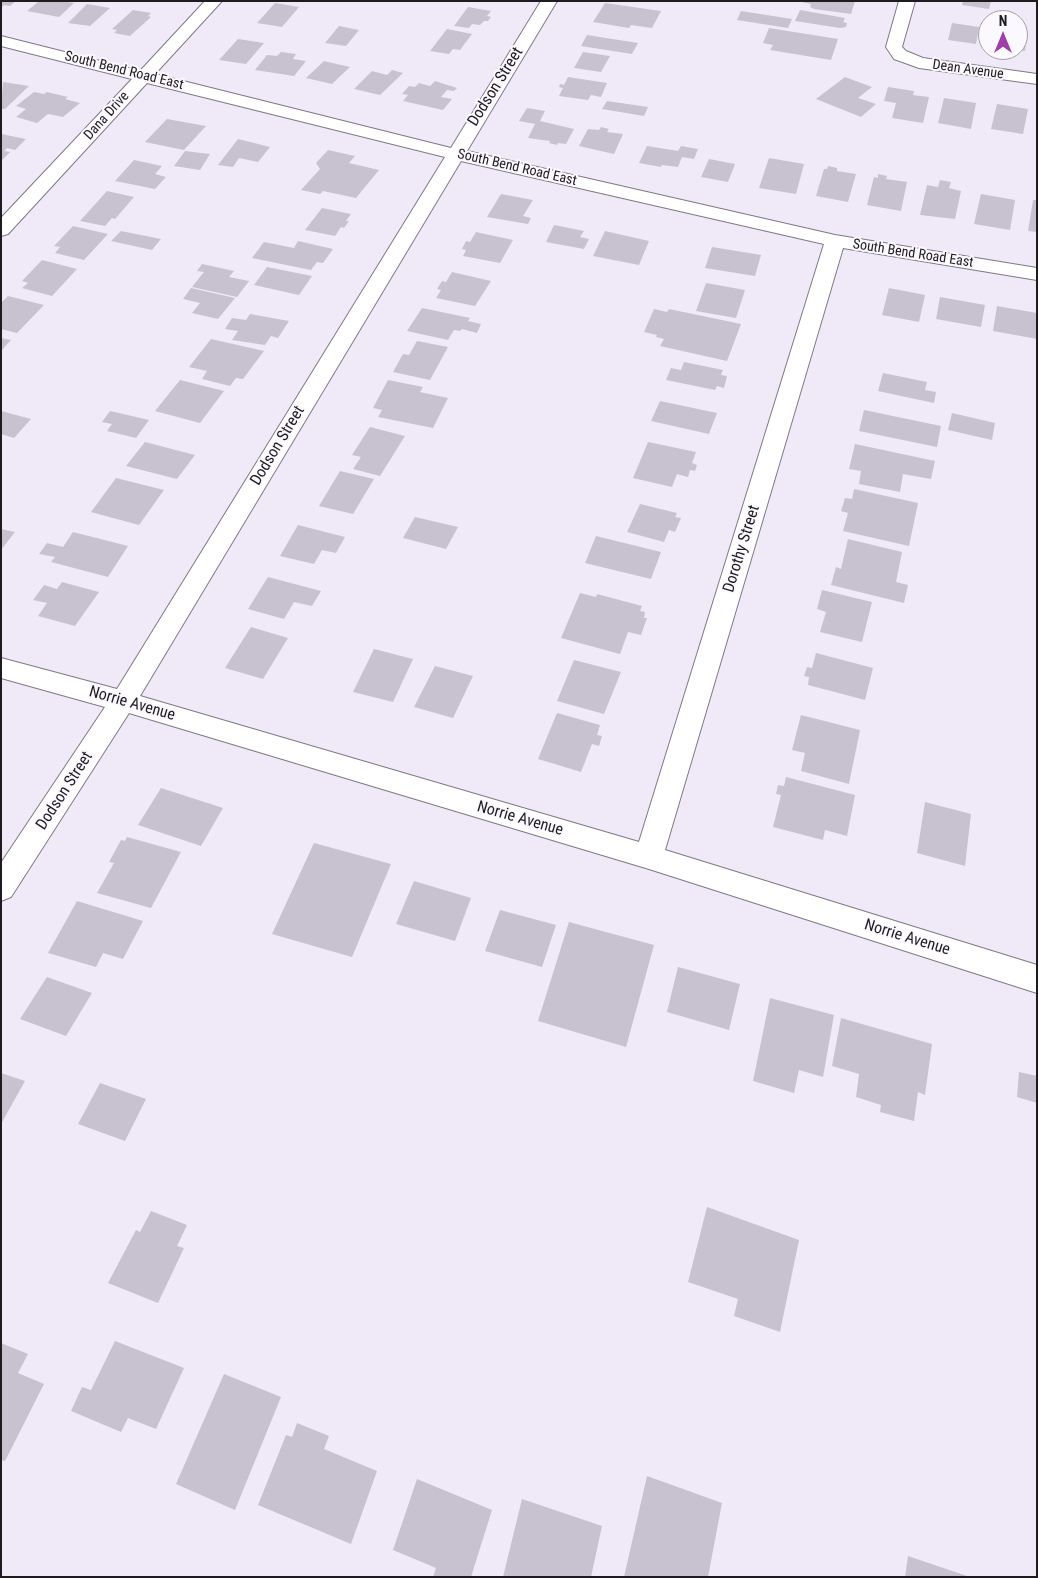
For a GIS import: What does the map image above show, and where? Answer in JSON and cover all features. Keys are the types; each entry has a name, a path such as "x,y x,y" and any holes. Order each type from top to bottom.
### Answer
{"street":[{"name":"Dana Drive","path":"1,230 42,189 143,76 214,1"},
{"name":"Dodson Street","path":"1,888 123,701 549,1"},
{"name":"Dean Avenue","path":"907,1 894,47 900,55 919,63 1037,79"},
{"name":"South Bend Road East","path":"1,42 455,154 835,241 1037,274"},
{"name":"Dorothy Street","path":"649,857 835,241"},
{"name":"Norrie Avenue","path":"1,668 123,701 649,857 1037,979"}],"building":[{"path":"1,1 16,1 10,6 4,5 1,8"},
{"path":"39,1 74,3 59,17 27,11"},
{"path":"797,1 855,1 851,14 814,9 810,7 811,4"},
{"path":"963,1 991,1 989,9 962,5"},
{"path":"275,3 299,7 282,27 257,23"},
{"path":"605,3 661,11 652,28 631,25 629,28 593,22"},
{"path":"87,4 110,8 90,26 68,23"},
{"path":"468,7 491,11 487,16 491,17 480,25 472,24 469,28 454,26"},
{"path":"133,10 151,13 148,16 151,17 130,36 114,33 117,30 112,29"},
{"path":"800,10 845,18 843,22 847,23 846,27 840,28 795,21"},
{"path":"741,11 792,19 788,28 737,20"},
{"path":"952,23 978,27 976,44 948,40"},
{"path":"339,26 359,30 346,46 325,43"},
{"path":"769,28 838,39 831,60 770,50 773,45 763,43"},
{"path":"447,29 472,34 460,50 453,49 449,54 430,51"},
{"path":"587,35 638,43 632,54 581,46"},
{"path":"238,39 264,43 246,64 219,60"},
{"path":"281,52 296,54 293,59 306,61 294,76 255,70 267,55 277,56"},
{"path":"583,52 610,56 601,72 574,68"},
{"path":"324,61 350,67 332,84 306,78"},
{"path":"392,70 403,73 380,95 354,89 372,71 387,75"},
{"path":"568,77 607,83 601,97 591,95 588,100 559,96 563,88 559,87 560,84 564,85"},
{"path":"845,77 872,87 858,98 876,104 861,117 816,99"},
{"path":"435,81 457,88 454,91 447,90 441,97 452,99 443,110 403,101 408,95 402,94 409,86 415,87 419,83 430,86"},
{"path":"3,82 29,86 5,109 1,109"},
{"path":"888,87 914,91 913,95 929,97 923,123 892,118 896,103 884,101"},
{"path":"34,92 44,94 47,92 68,97 65,99 80,103 63,117 48,114 37,123 16,117 26,109 16,106"},
{"path":"944,98 976,103 971,129 938,123"},
{"path":"607,101 648,107 644,116 602,109"},
{"path":"997,104 1028,109 1023,134 991,129"},
{"path":"527,108 545,111 540,121 574,129 566,144 558,143 557,145 549,143 550,141 528,138 535,124 519,121"},
{"path":"167,119 206,126 184,150 145,142"},
{"path":"601,127 609,129 607,132 623,134 614,154 579,146 588,129 599,130"},
{"path":"1,134 26,139 15,150 7,148 4,151 10,152 1,161"},
{"path":"238,139 270,147 258,162 239,158 233,167 218,165"},
{"path":"647,146 678,151 681,146 698,149 694,159 682,157 678,167 662,165 661,167 639,163"},
{"path":"328,150 355,156 349,163 379,170 356,198 323,191 320,194 301,190 320,169 316,163"},
{"path":"185,151 210,154 200,170 174,166"},
{"path":"769,158 804,164 796,194 759,188"},
{"path":"709,159 735,164 728,182 701,177"},
{"path":"134,160 162,166 155,174 166,177 155,189 115,181"},
{"path":"828,166 837,168 837,171 856,174 848,202 816,196 824,169 827,169"},
{"path":"878,174 887,176 886,179 907,182 901,211 867,205 874,177 878,178"},
{"path":"940,180 951,182 949,188 961,191 955,219 920,215 927,185 938,187"},
{"path":"107,191 134,197 115,219 112,218 105,226 80,221"},
{"path":"501,194 533,200 523,216 531,218 528,224 487,217"},
{"path":"981,194 1015,200 1010,230 974,224"},
{"path":"1033,200 1037,200 1037,232 1028,231"},
{"path":"322,208 351,214 344,228 341,227 335,236 305,230"},
{"path":"554,225 584,231 580,237 589,239 584,249 546,242"},
{"path":"73,226 108,234 84,260 55,253 60,247 54,246"},
{"path":"121,231 161,239 152,250 111,241"},
{"path":"605,231 649,241 639,265 593,256"},
{"path":"476,232 513,240 500,263 463,256 466,250 462,249 466,241 470,242"},
{"path":"298,241 333,249 323,263 317,262 311,270 252,258 264,242 294,248"},
{"path":"712,247 761,255 755,276 705,268"},
{"path":"42,260 77,269 52,296 22,288 28,283 22,281"},
{"path":"202,264 234,271 229,277 249,281 237,297 192,287 204,272 197,271"},
{"path":"267,267 312,276 299,295 254,285"},
{"path":"452,272 491,281 475,306 436,298 441,290 437,289 442,281 446,282"},
{"path":"706,283 745,290 736,318 696,311"},
{"path":"191,288 235,298 218,319 192,313 200,303 183,299"},
{"path":"889,288 925,295 919,322 882,315"},
{"path":"8,296 44,305 17,333 1,329 1,303"},
{"path":"940,297 985,305 981,327 936,319"},
{"path":"997,306 1037,313 1037,339 993,331"},
{"path":"422,308 470,318 468,321 481,324 477,333 462,329 460,331 454,330 448,340 407,331"},
{"path":"654,309 667,312 669,309 741,324 727,361 660,346 664,339 644,332"},
{"path":"250,314 289,321 278,338 271,336 265,345 232,340 238,331 225,329 232,318 246,320"},
{"path":"1,338 11,340 1,351"},
{"path":"211,339 264,351 243,379 236,378 230,386 202,379 207,371 189,367"},
{"path":"417,341 448,347 430,380 393,372 403,354 409,355"},
{"path":"684,362 723,370 721,375 727,376 724,388 717,386 715,390 666,380 671,368 681,370"},
{"path":"883,373 927,382 925,390 936,392 934,403 878,391"},
{"path":"180,380 224,391 200,423 155,411"},
{"path":"388,380 423,387 420,392 448,398 433,428 378,417 382,410 373,408"},
{"path":"660,401 717,413 709,434 651,421"},
{"path":"864,410 941,426 937,447 859,431"},
{"path":"1,411 31,419 14,438 1,434"},
{"path":"110,411 149,420 136,438 107,431 112,424 102,422"},
{"path":"952,413 995,423 992,440 948,430"},
{"path":"370,427 405,436 380,476 353,469 361,457 352,455"},
{"path":"145,442 195,455 177,479 126,466"},
{"path":"648,442 696,452 692,463 697,465 695,471 690,470 688,477 677,474 672,487 633,478"},
{"path":"855,444 935,461 931,479 903,474 900,492 859,484 861,471 849,469"},
{"path":"340,471 374,479 353,514 319,506"},
{"path":"116,478 164,490 139,525 91,512"},
{"path":"854,489 918,503 909,546 843,531 848,513 841,511 845,498 852,499"},
{"path":"640,504 677,513 675,517 681,518 675,532 669,530 664,542 627,532"},
{"path":"415,517 458,527 446,549 403,538"},
{"path":"298,525 345,537 336,553 322,550 314,564 280,556"},
{"path":"1,529 15,532 1,550"},
{"path":"73,532 128,546 108,577 51,562 55,557 39,554 47,543 63,547"},
{"path":"596,536 661,552 651,579 585,563"},
{"path":"848,539 902,552 896,582 908,585 904,603 831,585 836,567 841,569"},
{"path":"268,577 321,591 312,606 294,602 284,619 248,609"},
{"path":"62,582 99,592 75,626 38,616 47,603 33,600 44,585 57,589"},
{"path":"822,590 872,602 862,642 820,632 826,612 817,609"},
{"path":"580,593 596,597 597,594 642,606 640,611 645,612 644,618 647,618 641,635 628,632 620,654 561,638"},
{"path":"251,627 288,638 263,679 225,668"},
{"path":"374,649 413,659 393,702 353,692"},
{"path":"816,653 873,668 865,700 808,685 809,677 804,676 807,667 812,668"},
{"path":"574,660 621,672 604,714 557,701"},
{"path":"435,666 473,676 453,718 414,707"},
{"path":"557,713 600,725 597,735 602,736 599,746 592,744 581,772 538,759"},
{"path":"801,715 860,730 849,784 801,771 805,753 792,750"},
{"path":"786,777 855,795 847,836 825,830 823,840 773,827 781,795 776,794 778,785 784,786"},
{"path":"161,788 223,808 201,846 138,825"},
{"path":"925,802 971,814 965,866 917,853"},
{"path":"127,837 181,852 151,908 97,893 114,863 109,862 121,840 125,841"},
{"path":"314,843 391,864 352,957 272,934"},
{"path":"414,881 471,898 455,941 396,924"},
{"path":"77,901 143,921 123,959 103,953 96,967 48,953"},
{"path":"500,910 556,925 542,967 485,951"},
{"path":"569,922 654,945 626,1047 538,1021"},
{"path":"678,967 740,984 729,1030 667,1012"},
{"path":"47,977 92,993 66,1036 20,1019"},
{"path":"770,998 834,1015 823,1077 799,1070 794,1093 753,1081"},
{"path":"841,1018 932,1044 925,1095 918,1092 914,1121 880,1112 881,1105 856,1097 859,1074 832,1066"},
{"path":"1019,1072 1037,1076 1037,1103 1017,1097"},
{"path":"1,1073 25,1081 1,1124"},
{"path":"100,1083 146,1099 125,1141 78,1124"},
{"path":"707,1207 799,1240 780,1332 734,1316 738,1299 688,1282"},
{"path":"151,1211 187,1225 177,1246 184,1248 158,1303 108,1283 136,1230 140,1232"},
{"path":"115,1341 184,1368 156,1429 128,1418 121,1432 71,1411 82,1387 91,1390"},
{"path":"1,1343 28,1354 18,1373 44,1384 5,1461 1,1460"},
{"path":"224,1374 281,1397 235,1510 176,1484"},
{"path":"297,1423 329,1436 324,1449 377,1471 351,1544 258,1505 286,1435 292,1437"},
{"path":"647,1476 722,1503 708,1577 624,1577"},
{"path":"417,1479 492,1510 471,1577 433,1577 436,1568 393,1550"},
{"path":"522,1499 602,1526 591,1577 503,1577"},
{"path":"908,1556 967,1576 967,1577 905,1577"}]}
